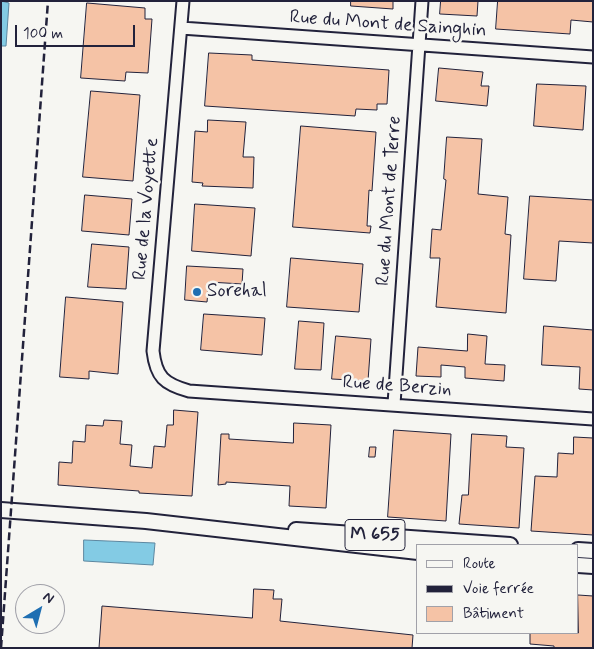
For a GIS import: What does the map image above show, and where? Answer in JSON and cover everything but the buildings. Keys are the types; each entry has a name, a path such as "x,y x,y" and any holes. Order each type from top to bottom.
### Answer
{"main road":[{"name":"M 655","path":"1,510 146,522 416,552"},
{"name":"M 655","path":"146,522 240,526 496,544"},
{"path":"579,550 593,551"},
{"path":"579,565 593,566"}],"street":[{"name":"Rue de la Voyette","path":"183,1 153,351 155,366 159,375 168,383 178,388 199,392"},
{"name":"Rue du Mont de Terre","path":"394,404 422,1"},
{"name":"Rue du Mont de Sainghin","path":"181,28 593,57"},
{"name":"Rue de Berzin","path":"199,392 593,419"},
{"path":"579,571 593,572"}],"water":[{"path":"1,1 9,3 6,46 1,46"},
{"path":"84,540 155,543 153,565 84,561"}],"railway":[{"path":"1,648 48,1"}],"place":[{"name":"Sorehal","path":"197,292"}]}
